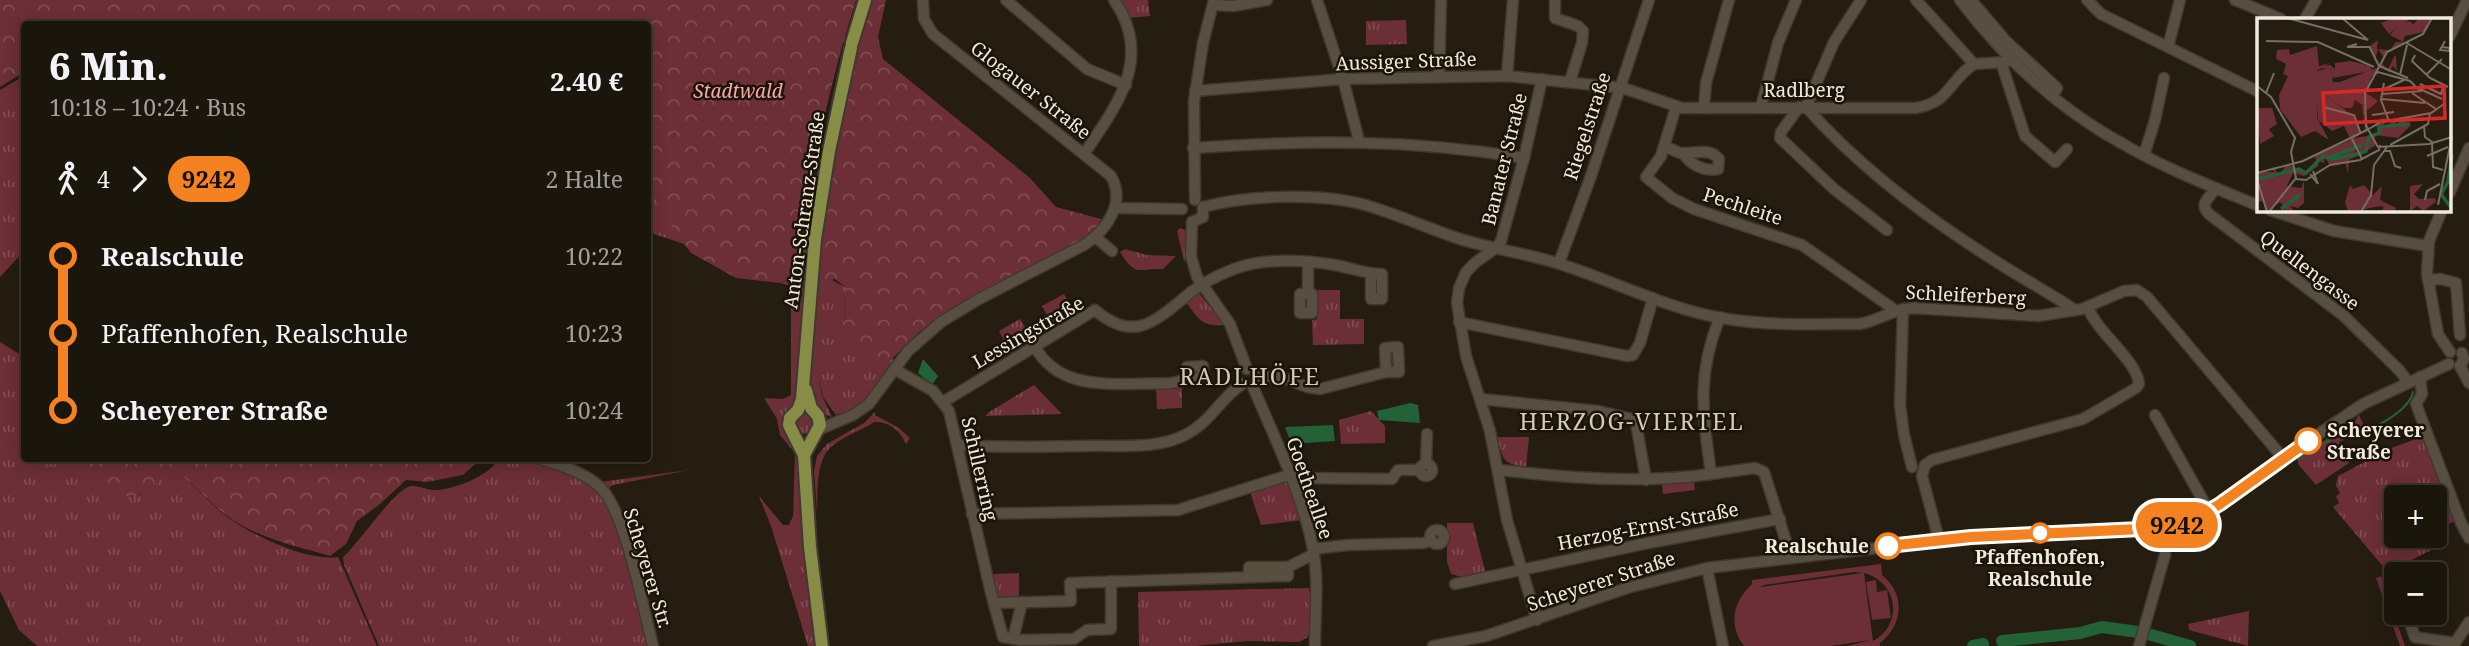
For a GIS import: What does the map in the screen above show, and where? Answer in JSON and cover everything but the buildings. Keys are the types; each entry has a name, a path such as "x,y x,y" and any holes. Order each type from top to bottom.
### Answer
{"main road":[{"name":"Anton-Schranz-Straße","path":"795,437 789,421 798,410 804,380 811,268 820,204 852,45 865,0"},
{"name":"Anton-Schranz-Straße","path":"804,380 816,423"},
{"path":"798,410 805,408 816,423"},
{"path":"795,437 804,440 816,423"},
{"path":"804,455 816,423"},
{"path":"795,437 804,455 810,547 822,646"}],"street":[{"name":"Glogauer Straße","path":"923,0 924,19 933,34 1113,179 1116,187 1116,208"},
{"path":"1006,0 1087,69 1126,85"},
{"path":"1084,154 1115,108 1126,85 1132,62 1127,27 1114,0"},
{"path":"1192,222 1203,217 1193,148 1195,91 1213,3 1233,6 1267,0"},
{"path":"1317,0 1343,79 1359,141"},
{"path":"1439,76 1441,0"},
{"path":"1507,76 1513,0"},
{"path":"1555,0 1555,18 1578,26 1583,31 1570,81"},
{"name":"Riegelstraße","path":"1559,263 1649,0"},
{"path":"1704,108 1706,83 1729,0"},
{"path":"1761,107 1778,43 1796,0"},
{"path":"1861,0 1834,42 1802,107 1783,129 1780,138 1834,189 1887,230"},
{"path":"1916,0 1974,64 2012,60"},
{"path":"1960,0 2012,60 2052,96 2101,131 2144,155 2257,205"},
{"path":"1971,0 2006,41 2057,88 2052,96"},
{"path":"2087,0 2101,14 2257,91"},
{"path":"2168,47 2180,0"},
{"path":"2235,0 2253,3 2279,18"},
{"path":"2306,18 2316,0"},
{"path":"2452,32 2468,0"},
{"path":"2001,62 2025,136 2055,162 2067,149"},
{"name":"Radlberg","path":"1619,88 1676,107 1928,106 1944,96 1957,78 1974,64"},
{"name":"Aussiger Straße","path":"1195,91 1343,79 1439,76 1507,76 1619,88"},
{"path":"2144,155 2153,129 2164,78"},
{"name":"Banater Straße","path":"1497,247 1503,235 1524,158 1542,79"},
{"name":"Pechleite","path":"1676,107 1665,147 1658,163 1646,177 1666,194 1694,209 1802,245 1899,309"},
{"path":"1802,107 1896,191 1982,252 2075,310"},
{"path":"1193,148 1359,141 1428,145 1524,158"},
{"path":"1665,147 1683,153"},
{"path":"2452,187 2469,148"},
{"name":"Quellengasse","path":"2216,188 2204,202 2205,211 2344,316 2408,382"},
{"name":"Schleiferberg","path":"1199,204 1265,199 1336,200 1369,206 1460,239 1559,263 1653,298 1720,317 1765,324 1868,323 1899,309 1957,309 2027,316 2088,307 2133,289 2143,293 2283,458"},
{"path":"1192,222 1184,217 1182,209 1185,204 1199,204"},
{"path":"816,423 837,421 853,415 869,404 916,343 941,322 1079,248 1095,237 1116,208 1182,209"},
{"path":"2277,212 2334,231 2428,246"},
{"path":"2441,212 2428,246 2428,276 2438,334 2450,352 2455,349 2462,359 2469,383"},
{"path":"1192,222 1191,256 1202,286 1222,310 1247,369"},
{"path":"1095,237 1112,251"},
{"path":"2406,243 2421,258 2428,276"},
{"path":"1497,247 1476,262 1463,276 1457,297 1459,322 1466,356 1500,470 1507,520 1537,620"},
{"path":"1202,286 1234,269 1248,265 1308,262 1331,264 1371,274"},
{"path":"1308,262 1308,294"},
{"path":"2428,276 2456,283 2460,335"},
{"name":"Lessingstraße","path":"943,402 1096,310 1116,324 1129,327 1149,324 1161,318 1180,300 1202,286"},
{"path":"1459,322 1626,356 1633,355 1639,347 1653,298"},
{"path":"1939,540 1922,476 1925,465 1932,460 2083,419 2139,384 2136,373 2096,323 2088,307"},
{"path":"1899,309 1900,405 1912,467"},
{"path":"1711,474 1703,382 1708,351 1720,317"},
{"path":"1035,347 1043,360 1054,370 1082,382 1169,383 1187,378"},
{"name":"Scheyerer Straße","path":"1433,646 1486,636 1636,585 1707,568 1939,540 2166,527 2209,511 2363,404 2462,359"},
{"name":"Schillerring","path":"894,369 933,391 949,411 1003,637 1013,639"},
{"path":"957,445 1022,447 1125,445 1167,441 1183,436 1202,425 1231,393 1258,384 1260,377 1256,371 1247,369"},
{"path":"1247,369 1241,375 1248,386"},
{"path":"1260,377 1281,377 1320,389 1386,372"},
{"path":"2420,377 2423,394 2416,404 2458,516 2469,538"},
{"name":"Goetheallee","path":"1248,386 1289,475 1306,521 1313,552 1315,646"},
{"path":"1480,399 1598,411 1632,419 1636,423 1646,480"},
{"path":"2155,415 2209,511"},
{"path":"972,514 1178,510 1289,475 1302,478 1392,479 1398,470 1423,467 1427,434"},
{"name":"Scheyerer Str.","path":"548,462 590,479 606,495 622,529 653,646"},
{"path":"1500,470 1587,479 1646,480 1760,469 1766,476 1791,557"},
{"name":"Herzog-Ernst-Straße","path":"1522,570 1780,519"},
{"path":"2139,645 2166,551 2166,527"},
{"path":"994,603 1070,601 1070,583 1249,577 1249,567 1288,567 1313,552 1347,545 1424,543 1431,540"},
{"path":"1707,568 1723,646"},
{"path":"1455,584 1522,570"},
{"path":"1022,602 1013,639 1074,639 1087,630 1111,629 1111,581"},
{"path":"2411,625 2415,637 2454,644 2469,622"}],"green space":[{"name":"Stadtwald","path":"0,0 856,0 823,122 811,196 807,272 780,283 736,278 691,253 673,229 651,189 651,21 21,21 21,74 0,87"},
{"path":"869,0 886,0 878,37 883,59 1030,178 1056,207 1105,220 1083,242 976,294 920,331 887,364 874,367 857,360 844,330 845,287 835,279 824,282 817,272 849,78"},
{"path":"1121,0 1148,0 1150,16 1129,18"},
{"path":"1406,20 1407,44 1366,45 1366,21"},
{"path":"21,78 21,254 0,277 0,90"},
{"path":"651,188 684,244 651,233"},
{"path":"1180,228 1187,231 1187,259 1184,261 1177,231"},
{"path":"1125,249 1147,255 1176,256 1163,269 1138,270 1130,265 1120,252"},
{"path":"807,272 800,394 783,424 799,454 818,646 808,646 759,496 783,525 789,525 793,516 795,453 780,435 777,419 764,398 783,399 791,395 791,286 780,283"},
{"path":"817,272 845,287 844,330 887,364 892,358 896,362 864,401 836,415 823,397 818,375 822,396 832,417 816,406 808,388"},
{"path":"1316,290 1340,290 1340,319 1364,319 1364,344 1313,345 1312,320 1317,319"},
{"path":"1198,292 1224,324 1204,323 1197,316 1185,301"},
{"path":"1064,294 1077,317 1055,330 1042,306"},
{"path":"1020,319 1034,342 1012,355 999,331"},
{"path":"0,342 21,355 21,462 76,462 105,486 139,495 173,470 222,513 261,537 294,551 338,557 377,646 37,646 19,630 0,591"},
{"path":"1182,384 1182,408 1157,409 1156,385"},
{"path":"1034,385 1062,414 985,416 989,412"},
{"path":"1371,411 1385,426 1385,443 1341,444 1339,420"},
{"path":"804,412 812,415 815,423 812,431 804,434 796,431 793,423 796,415"},
{"path":"875,412 875,415 899,428 910,438 906,444 894,428 885,423 874,422 836,443 822,461 817,512 814,471 817,456 827,444 864,423"},
{"path":"2358,413 2366,430 2339,442 2349,463 2316,485 2298,464 2298,458 2357,419"},
{"path":"2424,436 2442,485 2384,485 2384,548 2435,548 2408,562 2384,562 2384,568 2333,507 2339,503 2336,496 2340,493 2336,486 2338,476 2391,448"},
{"path":"1497,437 1529,437 1526,467 1512,464 1505,459"},
{"path":"75,462 478,462 463,475 427,482 406,480 357,521 346,544 330,556 277,540 239,524 173,470 150,488 133,496 123,496 95,480"},
{"path":"496,462 542,462 589,481 609,504 619,528 651,646 379,646 343,557 404,489 411,486 434,490 453,487 480,476"},
{"path":"689,470 613,485 607,489 600,482"},
{"path":"1288,480 1303,520 1261,525 1249,489"},
{"path":"1694,481 1695,490 1663,494 1662,485"},
{"path":"2447,499 2455,521 2447,524"},
{"path":"1447,523 1473,523 1486,575 1466,578 1451,574 1447,562"},
{"path":"1881,564 1882,575 1890,583 1898,600 1897,619 1880,646 1847,646 1871,640 1830,646 1744,646 1734,622 1740,598 1752,584 1752,580","holes":["1863,573 1760,587 1764,585","1864,573 1884,585 1893,604 1889,624 1883,634 1873,641"]},
{"path":"1019,573 1019,598 998,599 993,574"},
{"path":"2381,576 2384,601 2376,578"},
{"path":"1876,580 1877,592 1887,590 1891,618 1872,620 1866,582"},
{"path":"1309,588 1312,613 1310,631 1308,637 1299,642 1248,641 1195,646 1139,646 1138,592"},
{"path":"2249,611 2248,646 2189,630 2188,624"},
{"path":"2393,625 2398,625 2405,646 2400,646"}],"shaded area":[{"path":"923,359 938,376 932,385 918,373"},
{"path":"1410,403 1418,405 1420,423 1379,420 1377,411"},
{"path":"1333,425 1335,441 1305,443 1289,438 1285,427"}],"waterway":[{"path":"2298,459 2338,436 2354,430 2368,429 2388,419 2407,404 2413,392"},
{"path":"2002,641 2080,633 2102,627 2138,632"},
{"path":"2148,634 2190,646"},
{"path":"1973,646 1983,644"}],"bus line":[{"name":"9242","path":"1888,546 1971,537 2166,527 2200,516 2220,504 2308,441"}],"place":[{"name":"Scheyerer Straße","path":"2308,441"},
{"name":"Pfaffenhofen, Realschule","path":"2040,533"},
{"name":"Realschule","path":"1888,546"}],"district":[{"name":"RADLHÖFE","path":"1250,377"},
{"name":"HERZOG-VIERTEL","path":"1632,422"}]}
